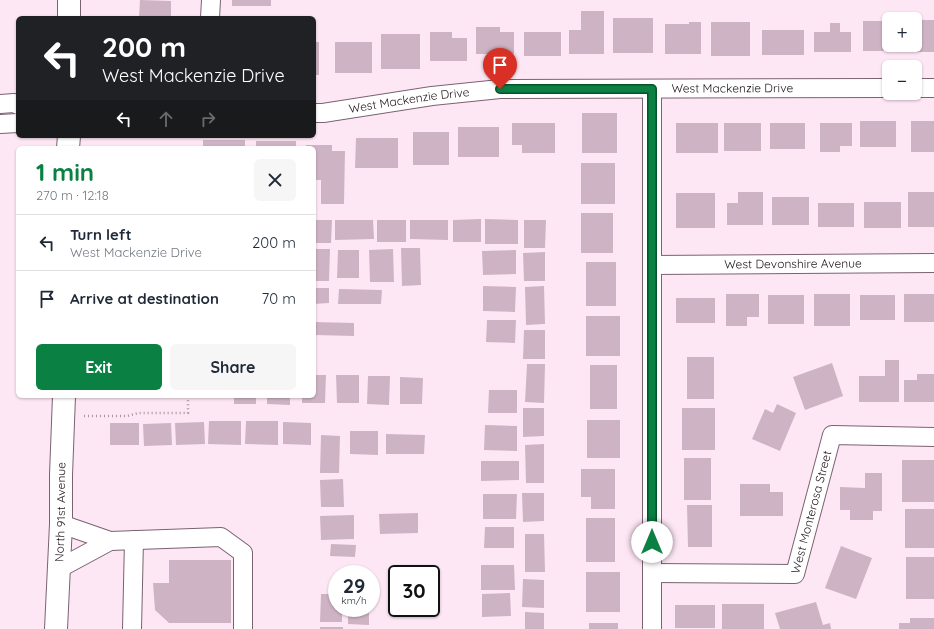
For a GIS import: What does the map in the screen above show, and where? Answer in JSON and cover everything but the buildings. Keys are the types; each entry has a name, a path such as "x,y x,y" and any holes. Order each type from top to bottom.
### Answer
{"main road":[{"path":"69,0 69,16"},
{"name":"North 91st Avenue","path":"56,629 61,524 64,398"}],"street":[{"path":"210,0 210,16"},
{"name":"West Mackenzie Drive","path":"316,113 432,96 500,89 882,88"},
{"path":"922,88 934,88"},
{"path":"652,89 652,629"},
{"path":"0,104 16,104"},
{"path":"0,124 16,123"},
{"name":"West Devonshire Avenue","path":"652,264 934,263"},
{"name":"West Monterosa Street","path":"652,573 795,574 832,435 934,437"},
{"path":"61,524 110,541 221,537 242,553 243,629"},
{"path":"132,629 134,540"},
{"path":"58,569 110,541"}],"path":[{"path":"84,416 127,416 139,413 188,413 188,399"}],"route":[{"path":"500,89 652,89 652,542"}]}
